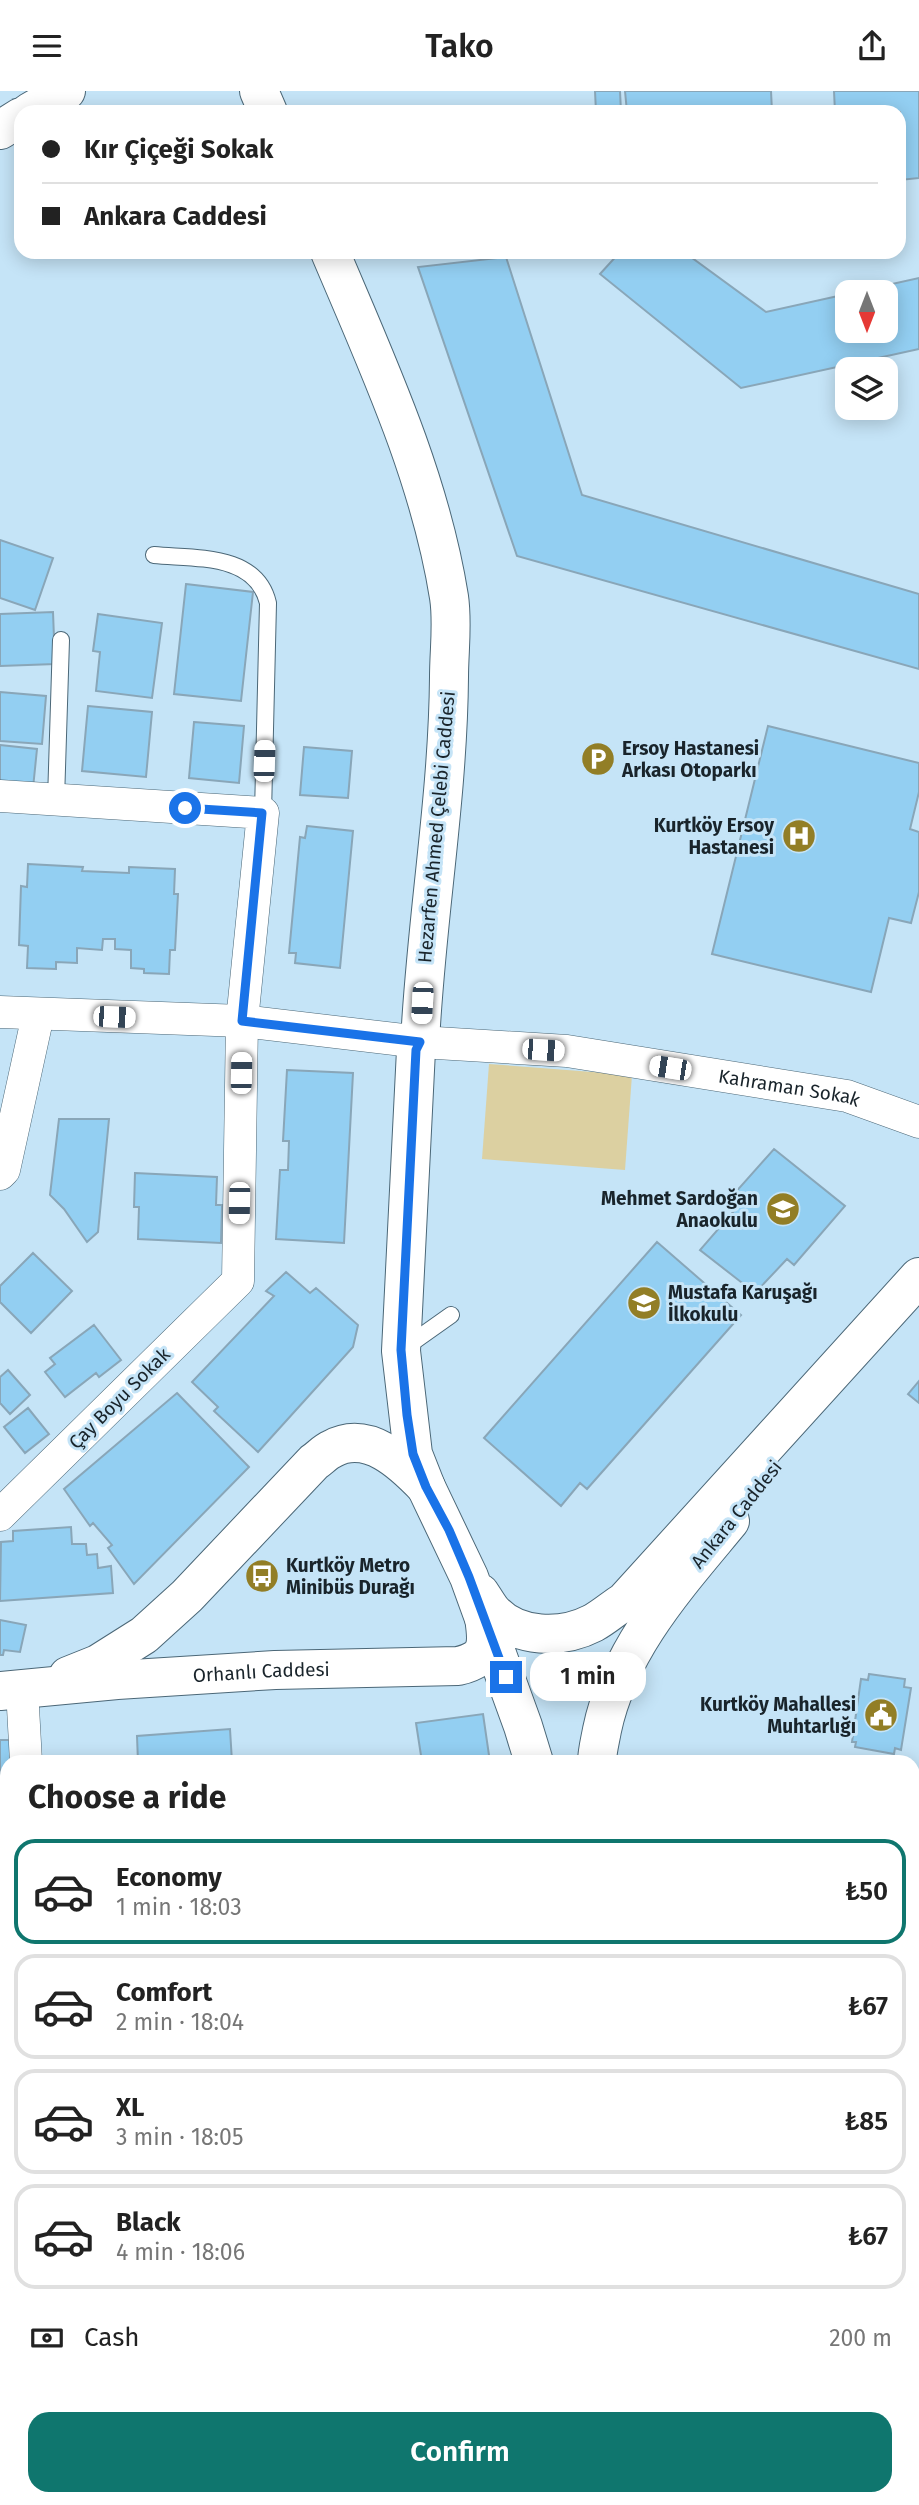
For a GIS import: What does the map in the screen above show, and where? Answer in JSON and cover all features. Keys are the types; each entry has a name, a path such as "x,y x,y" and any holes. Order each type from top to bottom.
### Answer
{"main road":[{"path":"42,105 66,91"},
{"name":"Hezarfen Ahmed Çelebi Caddesi","path":"333,259 385,381 423,486 449,599 449,728 423,983 420,1042 416,1050 401,1350 413,1454 469,1577"},
{"path":"469,1577 492,1611 504,1621 526,1632 547,1634 572,1631 594,1622 625,1601 919,1277"},
{"name":"Ankara Caddesi","path":"604,1755 608,1702 638,1640 672,1592 919,1290"},
{"path":"20,1689 98,1664 144,1635 187,1596 314,1462 333,1448 356,1443 375,1447 401,1461 426,1487"},
{"path":"469,1577 532,1755"},
{"name":"Orhanlı Caddesi","path":"20,1689 275,1670 458,1666 481,1657 486,1646 484,1617"}],"street":[{"path":"0,796 262,813 242,1021"},
{"name":"Kahraman Sokak","path":"0,1012 242,1021 420,1042 567,1051 847,1096 919,1122"},
{"path":"0,1174 4,1170 38,1014"},
{"name":"Çay Boyu Sokak","path":"0,1515 238,1281 242,1021"},
{"path":"20,1689 25,1755"}],"lane":[{"path":"154,555 226,562 240,566 252,574 265,592 268,603 262,813"},
{"path":"55,800 61,640"},
{"path":"401,1350 451,1315"}],"shaded area":[{"path":"489,1064 632,1075 625,1170 482,1159"}],"building":[{"path":"595,91 620,91 621,105 596,105"},
{"path":"625,91 771,91 772,105 626,105"},
{"path":"834,91 919,91 919,178 906,179 906,105 835,105"},
{"path":"507,259 582,495 919,594 919,669 517,556 418,267"},
{"path":"614,259 694,259 766,312 835,297 835,343 898,343 898,283 919,278 919,349 882,357 835,357 835,367 741,388 600,274"},
{"path":"0,540 53,558 35,610 0,598"},
{"path":"186,584 253,592 241,701 174,694"},
{"path":"53,612 55,664 0,666 0,614"},
{"path":"98,614 162,623 152,698 96,691 100,652 93,651"},
{"path":"0,692 46,696 42,744 0,741"},
{"path":"88,706 152,712 146,777 82,771"},
{"path":"194,722 244,726 239,783 189,778"},
{"path":"768,726 919,763 919,792 910,829 919,832 919,892 911,923 889,918 871,992 712,954"},
{"path":"0,745 37,749 33,788 0,785"},
{"path":"304,747 352,751 348,798 300,795"},
{"path":"307,826 353,831 340,968 295,963 296,953 289,953 300,837 305,838"},
{"path":"28,864 83,867 82,871 129,873 129,867 175,869 174,894 178,894 175,950 170,950 169,974 144,973 144,969 131,968 131,950 115,949 115,939 103,939 102,950 77,948 77,963 56,962 56,969 27,968 28,946 19,945 21,886 27,887"},
{"path":"287,1070 353,1073 344,1243 276,1239 280,1170 288,1170 289,1141 283,1141"},
{"path":"59,1119 109,1119 98,1232 87,1242 64,1209 50,1195"},
{"path":"774,1149 845,1206 794,1265 787,1259 755,1293 700,1250 734,1211 725,1204"},
{"path":"135,1173 217,1177 216,1205 222,1205 221,1243 138,1239 139,1207 134,1207"},
{"path":"657,1242 741,1315 587,1489 580,1483 561,1506 484,1438"},
{"path":"33,1253 72,1291 31,1333 0,1302 0,1286"},
{"path":"286,1272 310,1293 316,1288 358,1325 353,1347 258,1452 214,1411 218,1407 192,1382 274,1296 266,1291"},
{"path":"94,1325 121,1360 99,1377 96,1373 65,1397 45,1372 55,1364 50,1358"},
{"path":"8,1370 30,1395 10,1414 0,1403 0,1377"},
{"path":"919,1381 919,1403 908,1394"},
{"path":"177,1393 249,1467 134,1584 108,1548 112,1545 93,1523 90,1526 64,1489"},
{"path":"28,1408 49,1434 25,1453 4,1427"},
{"path":"71,1527 72,1544 86,1544 87,1555 97,1554 98,1568 111,1566 113,1593 0,1601 1,1542 13,1541 13,1531"},
{"path":"0,1620 26,1625 20,1652 4,1650 3,1655 0,1655"},
{"name":"Kurtköy Mahallesi Muhtarlığı","path":"869,1674 905,1679 904,1687 911,1688 901,1750 895,1748 894,1754 855,1747 856,1742 852,1742 861,1679 868,1680"},
{"path":"483,1714 489,1755 421,1755 416,1723"},
{"path":"230,1729 232,1755 138,1755 137,1736"},
{"path":"0,1740 19,1740 18,1755 0,1755"}],"place":[{"name":"Ersoy Hastanesi Arkası Otoparkı","path":"598,759"},
{"name":"Kurtköy Ersoy Hastanesi","path":"799,836"},
{"name":"Mehmet Sardoğan Anaokulu","path":"783,1209"},
{"name":"Mustafa Karuşağı İlkokulu","path":"644,1303"},
{"name":"Kurtköy Metro Minibüs Durağı","path":"262,1576"},
{"name":"Kurtköy Mahallesi Muhtarlığı","path":"881,1715"}],"route":[{"path":"185,808 262,813 242,1021 420,1042 416,1050 401,1350 407,1415 413,1454 469,1577 506,1677"}]}
